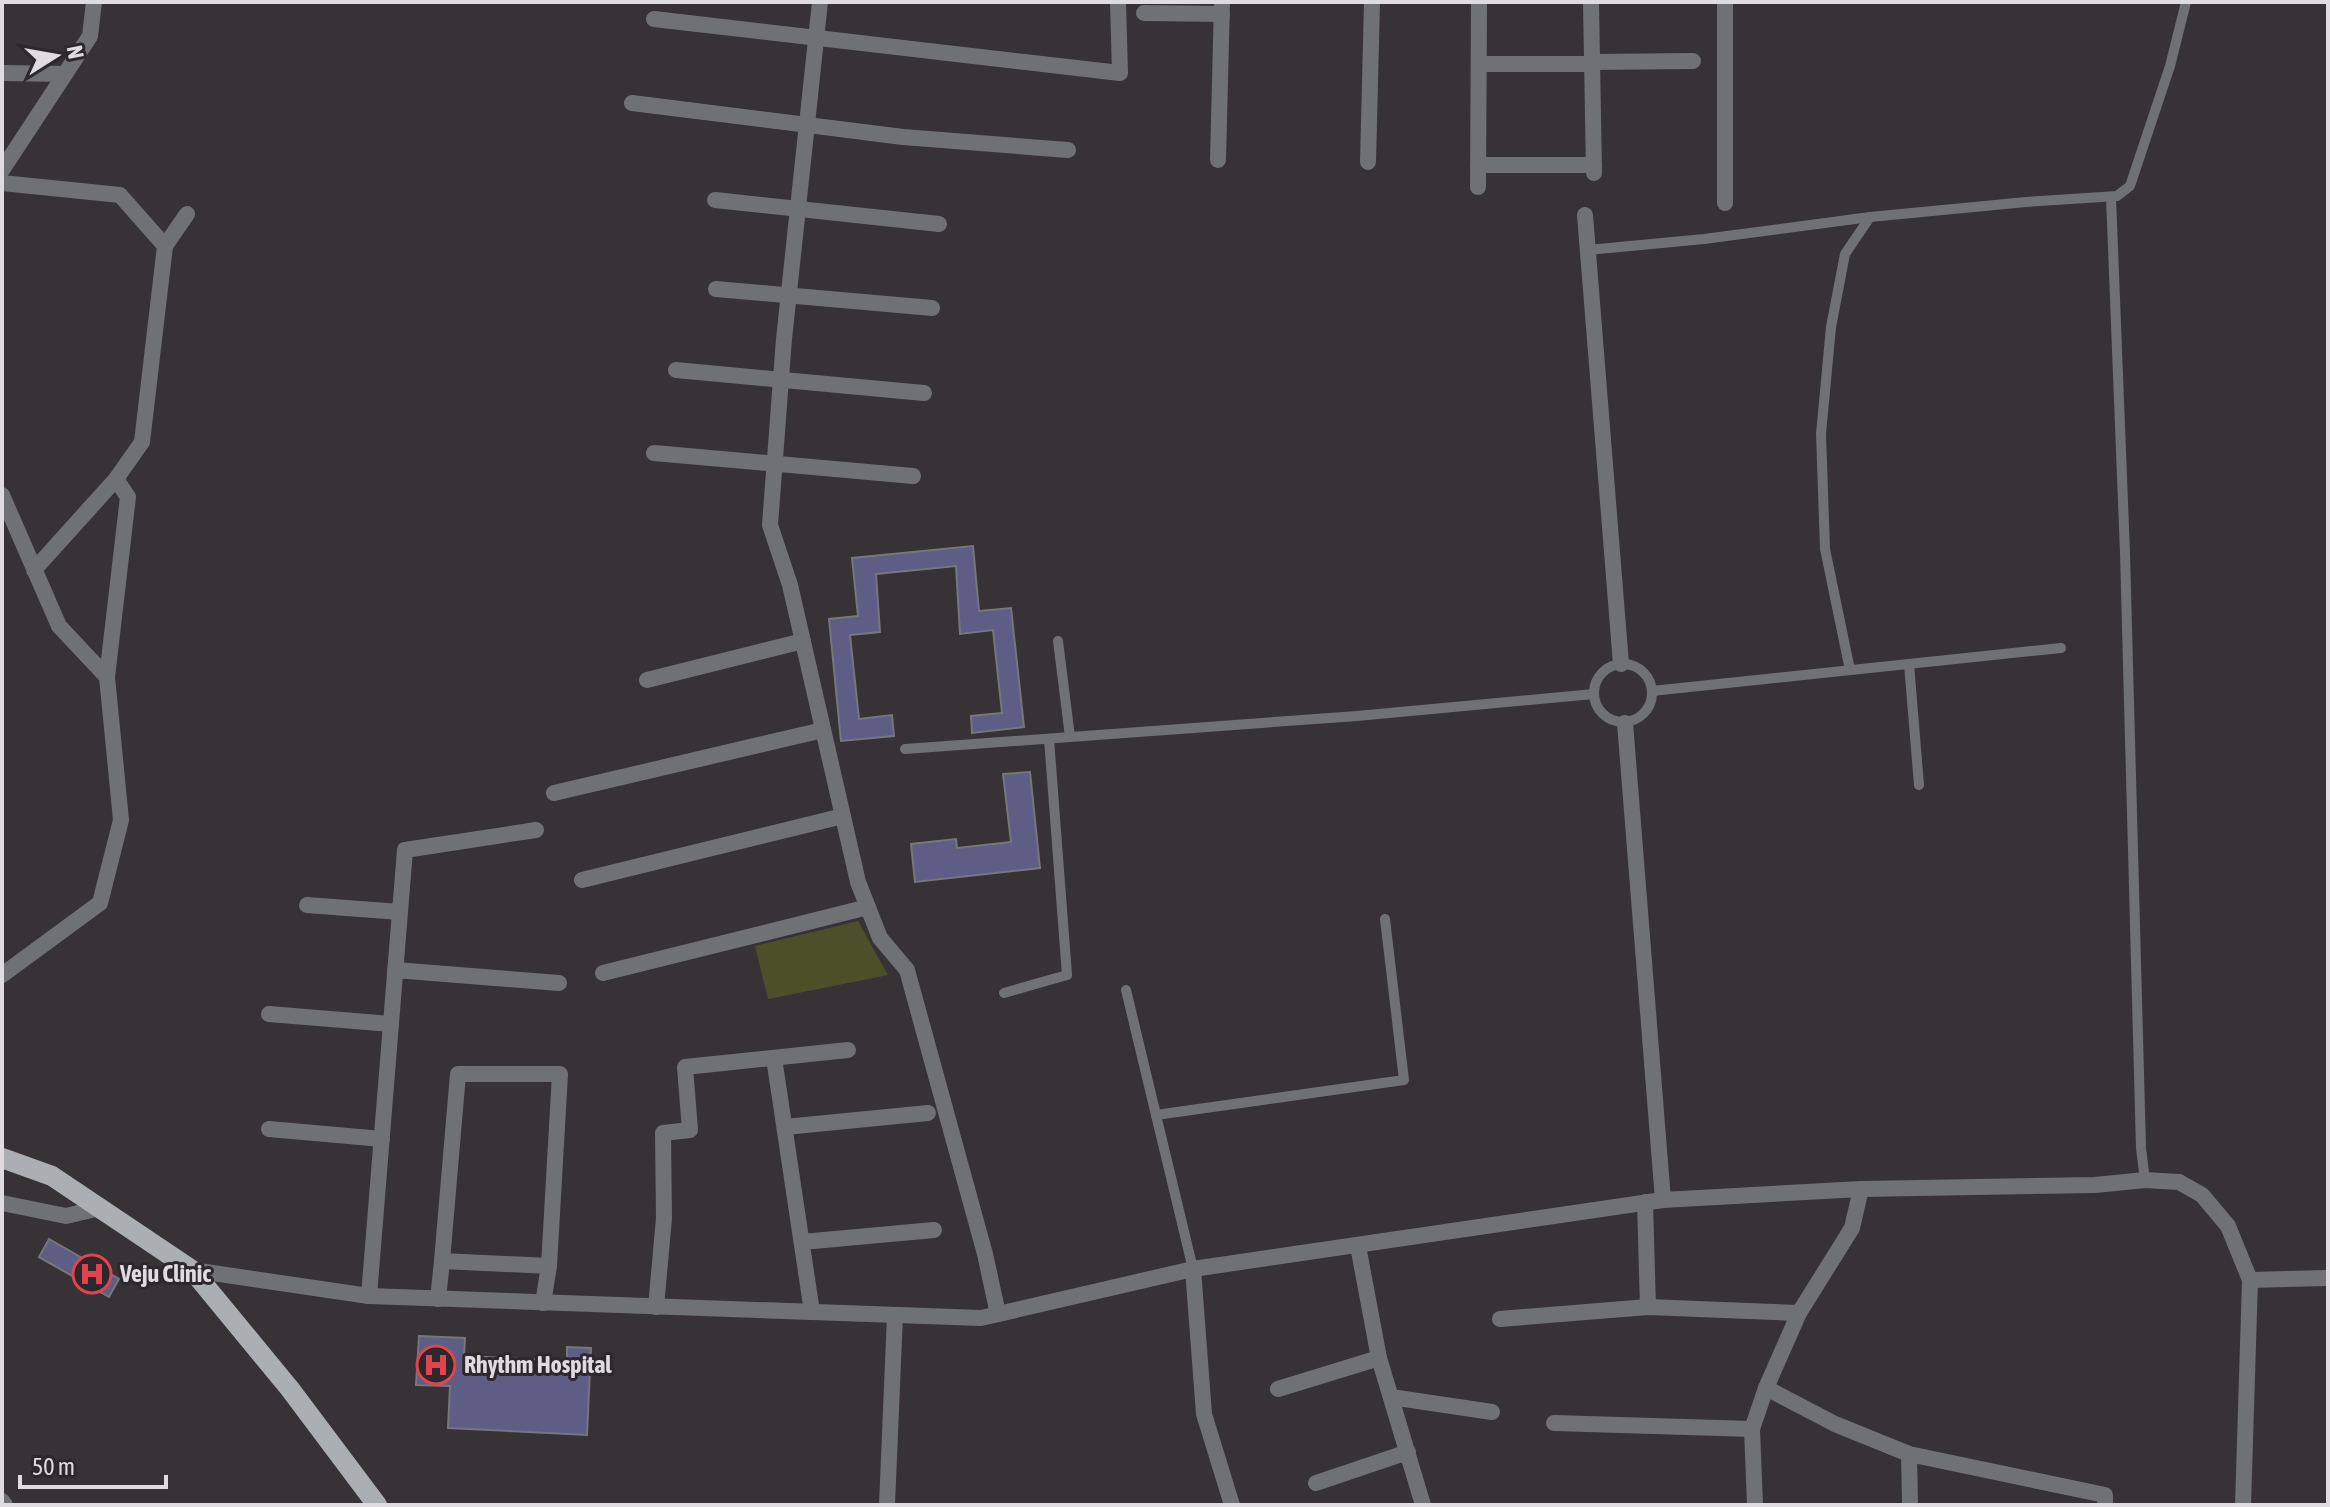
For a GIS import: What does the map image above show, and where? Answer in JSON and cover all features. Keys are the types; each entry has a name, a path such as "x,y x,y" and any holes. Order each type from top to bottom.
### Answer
{"main road":[{"path":"2,1158 52,1176 192,1270 290,1389 377,1505"}],"street":[{"path":"2,170 90,36 94,2"},
{"path":"820,2 789,295 770,525 790,585 858,882 880,938 907,970 985,1254 998,1314"},
{"path":"654,19 1120,73 1118,2"},
{"path":"1368,162 1372,2"},
{"path":"1478,187 1479,2"},
{"path":"1478,165 1594,169 1591,2"},
{"path":"1725,2 1725,203"},
{"path":"1144,13 1222,8 1218,160"},
{"path":"1479,64 1693,61"},
{"path":"2,73 65,74"},
{"path":"632,103 903,137 1068,150"},
{"path":"2,183 120,195 165,246"},
{"path":"715,200 939,224"},
{"path":"34,570 116,479 142,442 165,246 187,214"},
{"path":"1585,215 1621,664"},
{"path":"716,289 932,308"},
{"path":"676,370 924,393"},
{"path":"654,453 913,476"},
{"path":"2,975 100,903 121,820 107,677 128,497 116,479"},
{"path":"2,495 59,626 107,677"},
{"path":"647,680 803,641"},
{"path":"1625,723 1663,1200"},
{"path":"554,793 823,730"},
{"path":"582,880 843,816"},
{"path":"369,1296 405,850 536,830"},
{"path":"307,905 400,912"},
{"path":"603,973 868,907"},
{"path":"395,970 559,983"},
{"path":"269,1014 391,1024"},
{"path":"656,1307 664,1218 663,1133 690,1130 685,1067 848,1050"},
{"path":"774,1058 812,1312"},
{"path":"438,1299 458,1074 560,1074 549,1266 543,1303"},
{"path":"785,1127 928,1113"},
{"path":"269,1129 382,1139"},
{"path":"192,1270 369,1296 981,1318 1193,1269 1645,1202 1861,1189 2095,1185 2145,1180 2179,1182 2202,1195 2228,1226 2250,1280 2243,1505"},
{"path":"1755,1505 1752,1429 1766,1388 1799,1313 1852,1228 1861,1189"},
{"path":"1645,1202 1648,1307"},
{"path":"2,1203 66,1216 100,1208"},
{"path":"802,1242 934,1230"},
{"path":"1358,1246 1379,1358 1423,1505"},
{"path":"442,1261 549,1266"},
{"path":"1193,1269 1204,1414 1232,1505"},
{"path":"2250,1280 2328,1278"},
{"path":"1500,1319 1648,1307 1799,1313"},
{"path":"887,1505 895,1315"},
{"path":"1278,1389 1379,1358"},
{"path":"1766,1388 1835,1424 1909,1454 2105,1495 2105,1505"},
{"path":"1391,1397 1492,1412"},
{"path":"1554,1423 1752,1429"},
{"path":"1316,1483 1408,1452"},
{"path":"1909,1454 1910,1505"}],"lane":[{"path":"1588,250 1704,239 1870,217 2117,196 2130,186 2170,66 2186,2"},
{"path":"2111,197 2141,1148 2145,1180"},
{"path":"1850,670 1825,549 1821,434 1831,327 1845,254 1870,217"},
{"path":"1058,641 1070,737"},
{"path":"1652,691 2061,648"},
{"path":"1621,664 1639,668 1652,691 1652,700 1642,716 1625,723 1606,717 1599,710 1594,694 1597,680 1603,672 1621,664"},
{"path":"1909,664 1919,785"},
{"path":"905,749 1388,713 1594,694"},
{"path":"1004,993 1067,975 1049,739"},
{"path":"1156,1115 1404,1080 1385,919"},
{"path":"1126,990 1193,1269"}],"green space":[{"path":"858,921 888,975 768,999 755,946"}],"building":[{"path":"973,546 979,611 1011,608 1024,727 972,733 971,716 1002,713 993,630 960,634 956,566 876,574 880,632 850,635 859,719 892,715 894,736 841,741 829,619 858,616 852,558"},
{"path":"1030,772 1040,868 915,882 911,844 956,839 957,848 1011,842 1003,774"},
{"path":"49,1239 119,1279 109,1297 39,1257"},
{"path":"419,1336 465,1338 464,1356 567,1361 567,1347 591,1348 587,1435 448,1428 450,1386 416,1385"}],"place":[{"name":"Veju Clinic","path":"92,1274"},
{"name":"Rhythm Hospital","path":"436,1365"}]}
